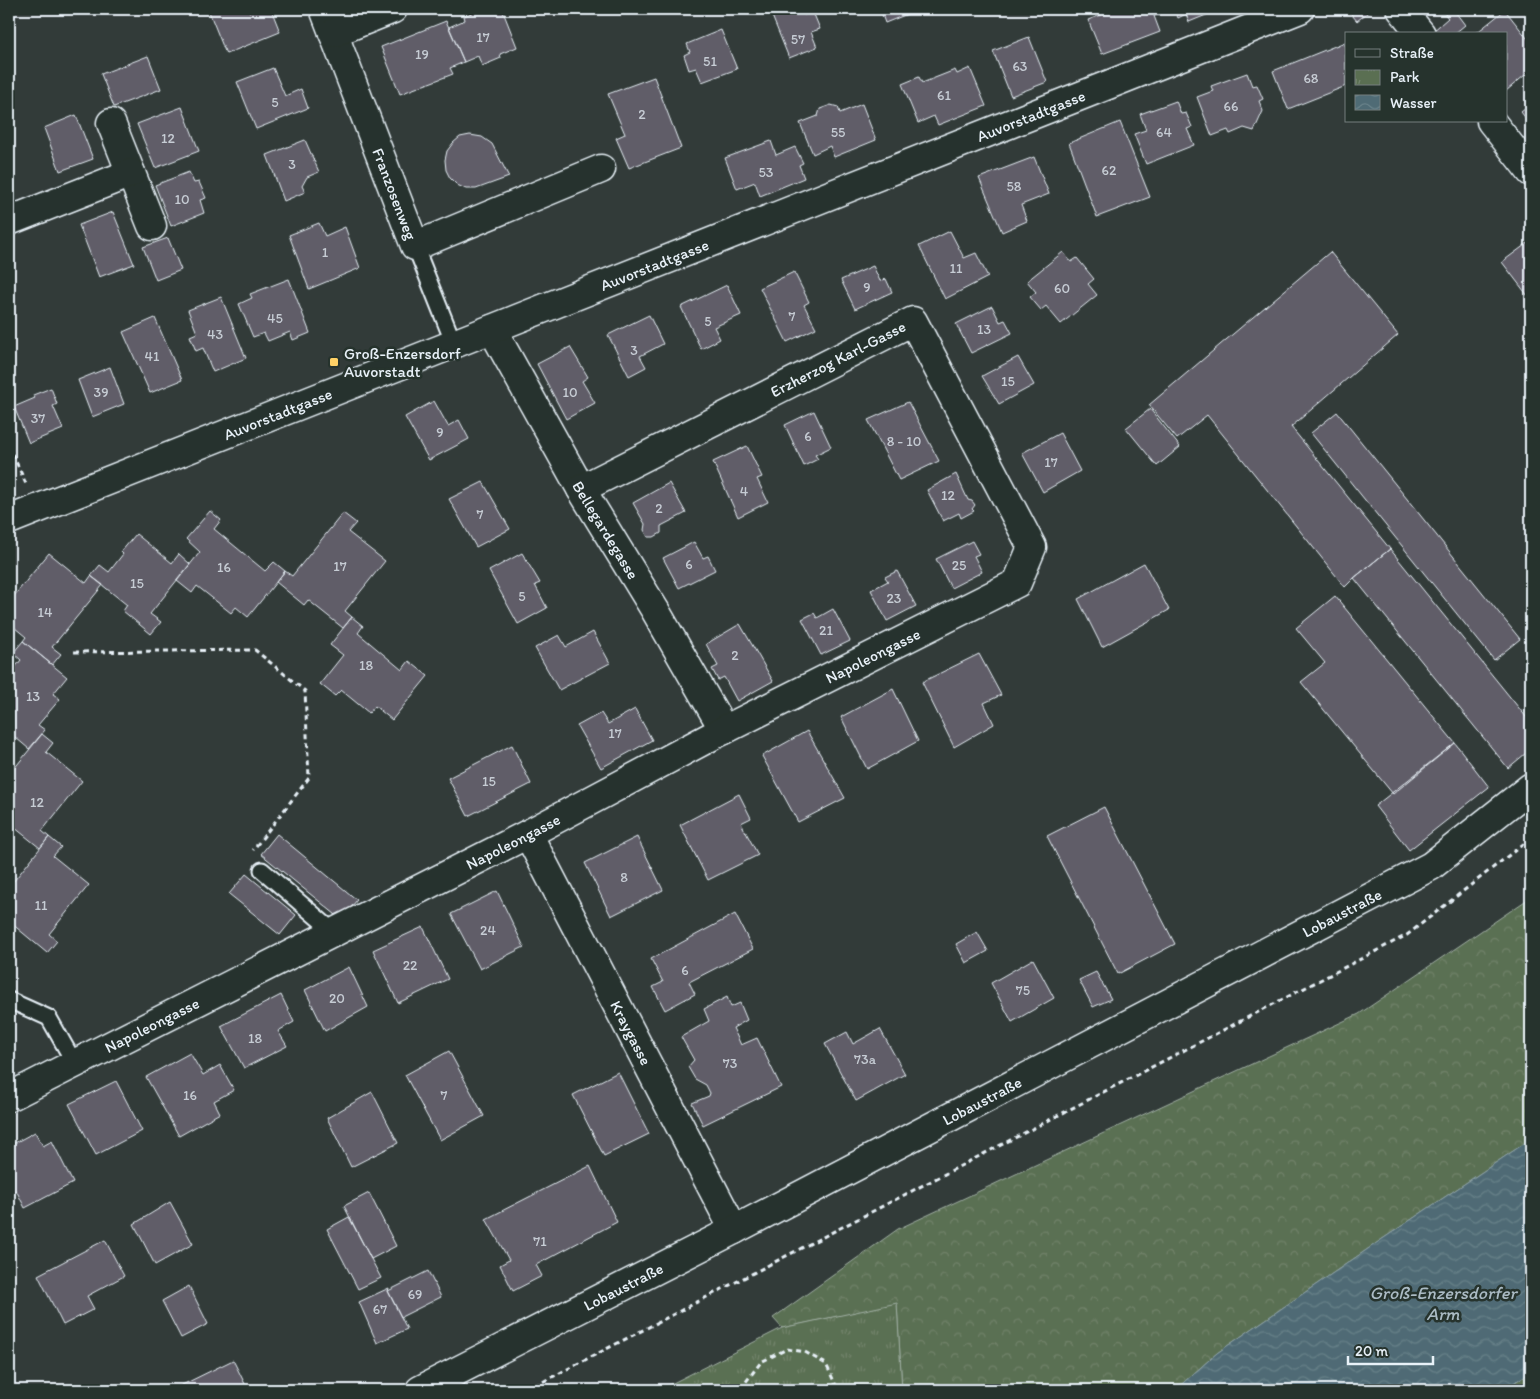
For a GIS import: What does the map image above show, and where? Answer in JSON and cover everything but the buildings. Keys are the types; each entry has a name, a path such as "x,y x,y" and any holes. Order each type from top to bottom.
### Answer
{"street":[{"path":"328,21 393,9"},
{"name":"Auvorstadtgasse","path":"9,520 1300,9"},
{"path":"1401,9 1419,32"},
{"name":"Franzosenweg","path":"328,21 415,246 601,169"},
{"path":"1492,122 1531,172"},
{"path":"111,124 152,226"},
{"path":"9,221 131,172"},
{"name":"Erzherzog Karl-Gasse","path":"580,489 913,321 1032,547 1016,582"},
{"name":"Bellegardegasse","path":"492,329 580,489 655,610 724,730"},
{"name":"Napoleongasse","path":"9,1097 528,834 724,730 1016,582"},
{"name":"Lobaustraße","path":"420,1390 734,1230 1432,866 1531,787"},
{"name":"Kraygasse","path":"528,834 734,1230"}],"lane":[{"path":"415,246 454,344"},
{"path":"262,870 334,932"},
{"path":"9,1000 49,1018 75,1064"}],"path":[{"path":"9,446 36,510"},
{"path":"74,652 254,650 305,691 309,778 246,858 262,870"},
{"path":"527,1390 1407,935 1531,838"},
{"path":"743,1390 745,1383 761,1362 788,1349 805,1352 826,1364 838,1390"}],"green space":[{"path":"1531,897 1531,1139 1217,1353 1175,1390 902,1390 897,1304 782,1328 773,1318 898,1229 1359,1014"},
{"path":"897,1303 902,1390 659,1390 782,1328"},
{"path":"1531,1372 1531,1390 1502,1390"}],"water":[{"name":"Groß-Enzersdorfer Arm","path":"1531,1139 1531,1372 1502,1390 1175,1390 1217,1353"}],"place":[{"name":"Groß-Enzersdorf Auvorstadt","path":"334,362"}]}
